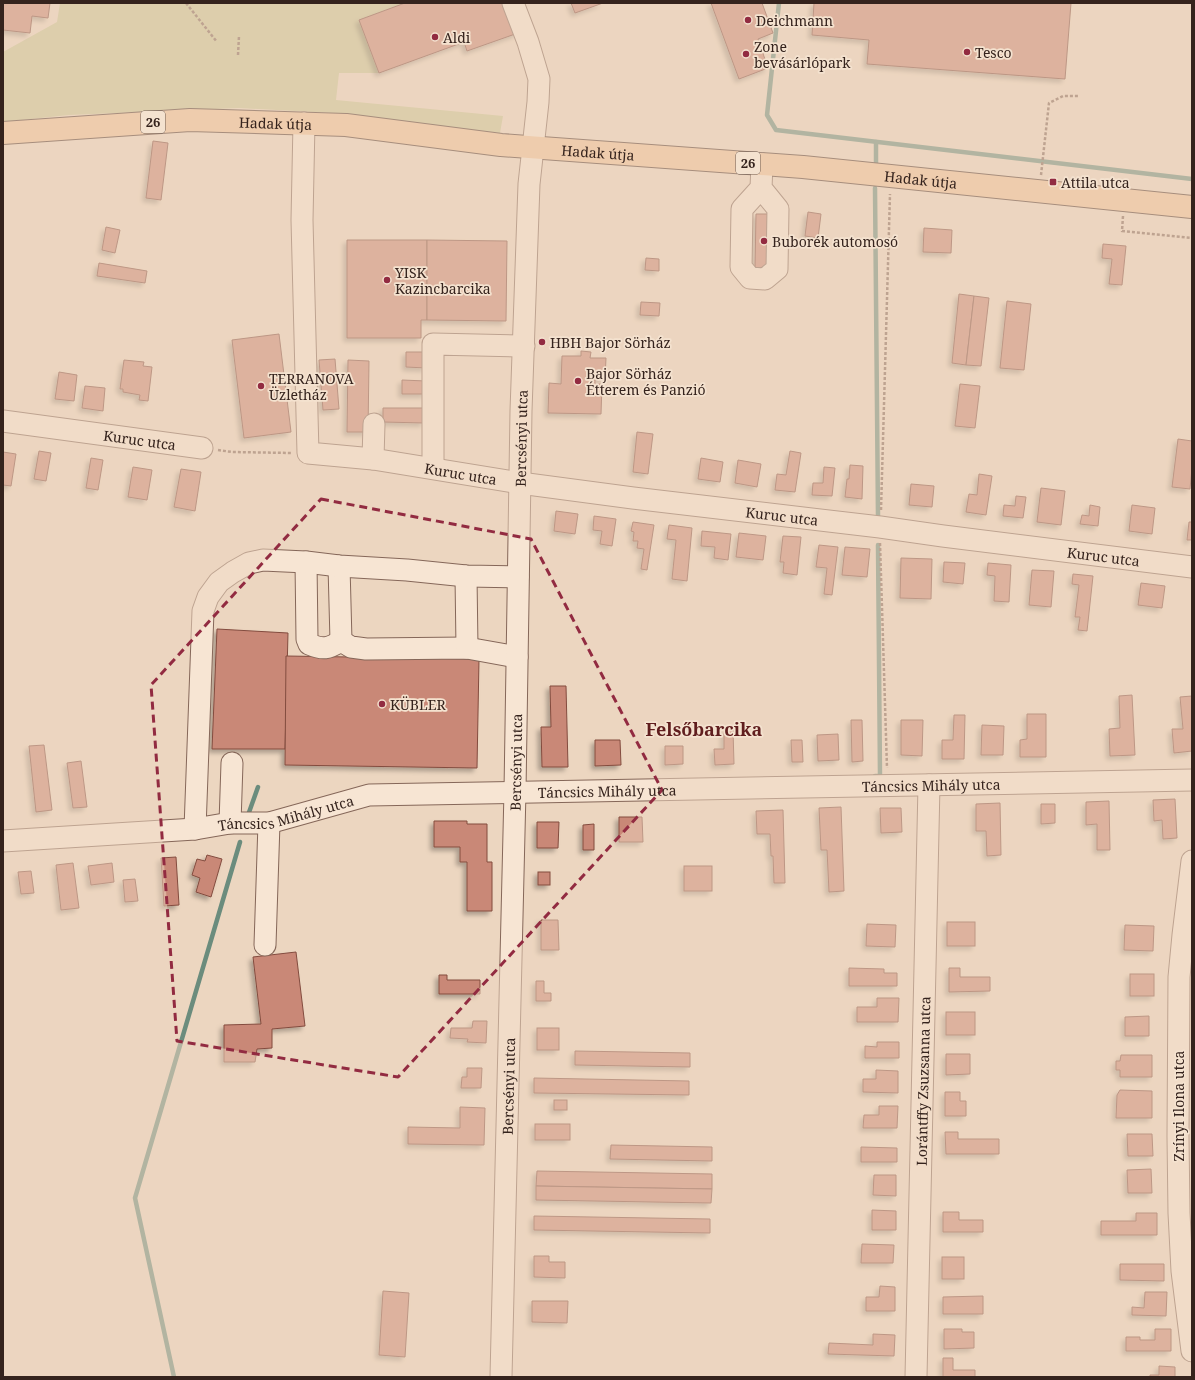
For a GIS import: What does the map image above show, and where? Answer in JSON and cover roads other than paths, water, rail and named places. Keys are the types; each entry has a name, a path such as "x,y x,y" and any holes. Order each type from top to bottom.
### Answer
{"main road":[{"name":"Hadak útja","path":"3,133 190,120 346,125 501,145 762,164 1192,207"}],"street":[{"name":"Bercsényi utca","path":"501,1377 524,346 529,184 539,79 528,42 513,3"},
{"name":"Kuruc utca","path":"304,123 302,228 308,453 373,459 520,483 1192,567"},
{"path":"761,188 762,164"},
{"path":"433,468 433,344 524,346"},
{"name":"Kuruc utca","path":"3,422 202,448"},
{"path":"373,459 374,424"},
{"path":"195,829 204,611 208,597 219,582 249,563 263,560 306,562 466,576 518,577"},
{"path":"306,562 307,639 309,644 317,648 329,648 341,641"},
{"path":"339,566 341,641"},
{"path":"466,576 467,648"},
{"path":"341,641 351,647 366,649 467,648 517,658"},
{"path":"230,823 232,762"},
{"name":"Táncsics Mihály utca","path":"3,841 195,829 230,823 269,823 369,795 515,791 1192,780"},
{"name":"Lorántffy Zsuzsanna utca","path":"916,1377 929,785"},
{"path":"265,945 269,823"},
{"name":"Zrínyi Ilona utca","path":"1192,861 1179,977 1178,1137 1179,1213 1182,1271 1192,1351"}],"waterway":[{"path":"779,3 767,115 776,130 1192,179"},
{"path":"876,142 876,166"},
{"path":"875,188 878,516"},
{"path":"875,776 880,776 878,545"},
{"path":"247,818 258,787"},
{"path":"174,1377 135,1198 240,842"}],"place":[{"name":"Deichmann","path":"748,20"},
{"name":"Aldi","path":"435,37"},
{"name":"Tesco","path":"967,52"},
{"name":"Zone bevásárlópark","path":"746,54"},
{"name":"Attila utca","path":"1053,182"},
{"name":"Buborék automosó","path":"764,241"},
{"name":"YISK Kazincbarcika","path":"387,280"},
{"name":"HBH Bajor Sörház","path":"542,342"},
{"name":"Bajor Sörház Étterem és Panzió","path":"578,381"},
{"name":"TERRANOVA Üzletház","path":"261,386"},
{"name":"KÜBLER","path":"382,704"}],"district":[{"name":"Felsőbarcika","path":"704,729"}]}
